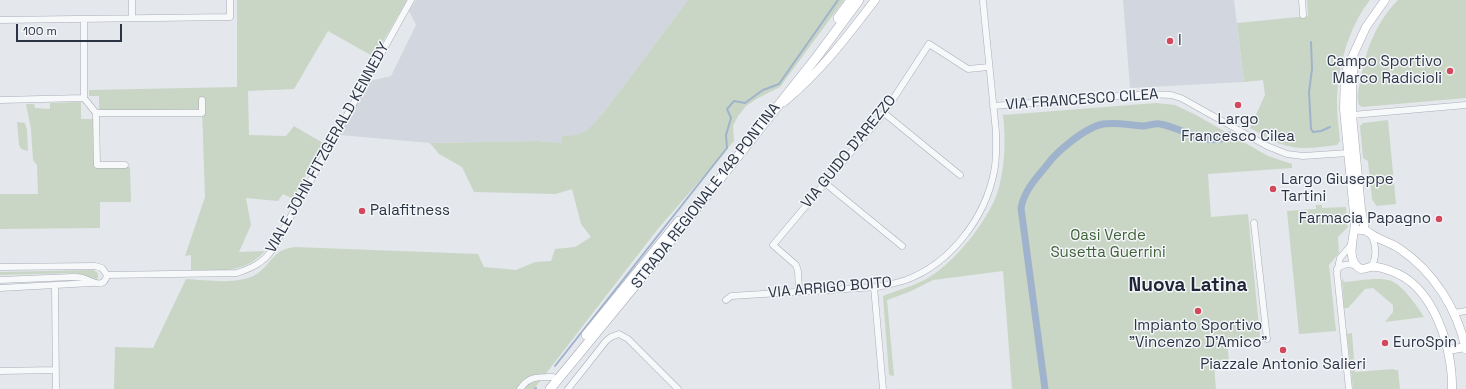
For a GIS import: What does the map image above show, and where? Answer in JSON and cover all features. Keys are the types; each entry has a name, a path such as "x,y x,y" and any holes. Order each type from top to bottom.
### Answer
{"main road":[{"name":"STRADA REGIONALE 148 PONTINA","path":"548,389 553,377 813,53 851,0"},
{"name":"STRADA REGIONALE 148 PONTINA","path":"548,389 642,278 816,58 859,0"}],"street":[{"path":"132,0 132,18"},
{"path":"0,20 230,17 230,0"},
{"name":"VIALE JOHN FITZGERALD KENNEDY","path":"0,267 95,266 102,268 107,275 237,273 257,265 266,258 272,250 411,0"},
{"path":"772,112 798,90 831,57 876,0"},
{"path":"1302,0 1304,15"},
{"path":"1349,389 1337,278 1340,258 1350,247 1354,234 1354,218 1344,109 1345,76 1366,27 1385,0"},
{"name":"VIA ARRIGO BOITO","path":"726,300 731,296 874,287 902,281 922,273 947,255 959,243 972,226 983,206 994,173 997,152 983,2"},
{"path":"84,19 84,98 96,113 97,165 125,164"},
{"name":"VIA GUIDO D'AREZZO","path":"799,292 798,271 796,265 773,245 884,113 929,44 968,69 990,67"},
{"path":"1338,269 1345,264 1364,269 1370,267 1374,264 1375,256 1374,240 1362,222 1352,115 1352,88 1355,51"},
{"name":"VIA FRANCESCO CILEA","path":"993,106 1146,94 1170,95 1191,103 1237,130 1276,150 1294,156 1348,153"},
{"path":"0,100 84,98"},
{"path":"96,113 202,113 202,100"},
{"path":"1352,115 1466,105"},
{"path":"884,113 960,175"},
{"path":"825,183 902,246"},
{"path":"1254,223 1267,339"},
{"path":"1354,234 1361,230 1396,246 1420,265 1441,290 1454,313 1466,348 1448,350"},
{"path":"1352,243 1354,262 1358,267"},
{"path":"1370,267 1385,269 1399,274 1407,279 1418,289 1437,317 1448,350 1452,375 1452,389"},
{"path":"0,288 93,284 103,282 107,275"},
{"path":"0,280 73,276 81,277 93,284"},
{"path":"55,286 56,389"},
{"path":"874,287 883,389"},
{"path":"1454,313 1466,311"},
{"path":"568,389 606,341 619,334 628,339 678,389"},
{"path":"0,370 56,370"},
{"path":"520,389 528,381 535,377 553,377"}],"shaded area":[{"path":"416,0 688,0 604,112 590,128 583,134 563,136 562,143 538,141 430,143 340,135 370,81 391,76 416,25 409,11"},
{"path":"1123,0 1234,0 1244,82 1130,88"}],"green space":[{"path":"237,0 407,0 374,57 328,31 294,89 248,91 249,135 286,136 294,126 323,143 293,199 283,194 278,201 246,198 251,225 239,252 265,251 249,264 231,270 191,270 191,255 185,256 205,197 202,109 99,111 99,96 89,96 89,90 237,87"},
{"path":"688,0 844,0 780,87 746,106 738,116 733,126 734,141 657,230 534,389 114,389 115,347 153,348 186,279 231,281 248,278 261,271 281,251 295,247 478,254 484,267 516,270 535,262 551,261 555,249 575,247 591,237 581,224 572,189 556,194 474,192 462,167 439,154 430,143 538,141 562,143 562,136 577,135 582,133 604,112"},
{"path":"1307,0 1370,0 1362,11 1345,49 1339,77 1337,104 1340,141 1337,145 1309,148 1288,146 1273,141 1250,128 1265,95 1263,80 1244,82 1237,23 1308,16"},
{"path":"1398,0 1466,0 1466,98 1362,107 1359,105 1359,88 1369,46 1378,26"},
{"path":"81,102 81,119 93,119 94,167 130,167 131,202 100,202 100,228 0,229 0,194 38,194 37,165 33,160 31,129 26,104 34,104 35,108 50,109 50,103"},
{"name":"Oasi Verde Susetta Guerrini","path":"1156,103 1175,105 1196,115 1268,156 1292,164 1292,168 1208,174 1211,217 1248,214 1260,337 1227,340 1229,363 1214,365 1216,389 1012,389 1003,271 933,280 909,292 887,300 894,376 889,375 883,296 928,278 938,271 959,252 985,217 997,194 1002,175 1004,155 1003,115"},
{"path":"1388,120 1396,204 1377,206 1372,199 1368,161 1363,158 1360,126 1363,123"},
{"path":"17,122 25,123 27,130 28,151 21,149 19,145"},
{"path":"1316,205 1322,205 1322,208 1346,207 1348,227 1338,237 1339,253 1329,265 1336,331 1299,334 1287,211 1316,209"},
{"path":"93,270 97,272 98,275 98,278 95,281 76,273 0,275 0,272"},
{"path":"1342,278 1344,282 1378,279 1393,282 1408,295 1424,317 1385,322 1393,312 1393,305 1373,288 1365,289 1348,308 1344,308"},
{"path":"1352,333 1355,372 1398,370 1400,389 1353,389 1347,334"}],"waterway":[{"path":"555,366 727,148 726,135 731,118 727,109 734,101 745,103 763,90 779,84 838,0"},
{"path":"1311,42 1312,69 1309,92 1311,129 1313,132 1321,131 1330,127"},
{"path":"1045,389 1021,208 1025,196 1035,180 1052,159 1072,140 1088,130 1103,124 1118,123 1142,126 1160,124 1195,136 1213,140 1222,139 1229,135"}],"place":[{"name":"I","path":"1170,41"},
{"name":"Campo Sportivo Marco Radicioli","path":"1450,71"},
{"name":"Largo Francesco Cilea","path":"1238,105"},
{"name":"Largo Giuseppe Tartini","path":"1273,189"},
{"name":"Palafitness","path":"362,211"},
{"name":"Farmacia Papagno","path":"1439,219"},
{"name":"Impianto Sportivo \"Vincenzo D'Amico\"","path":"1198,311"},
{"name":"EuroSpin","path":"1385,343"},
{"name":"Piazzale Antonio Salieri","path":"1283,350"}],"district":[{"name":"Nuova Latina","path":"1188,286"}]}
